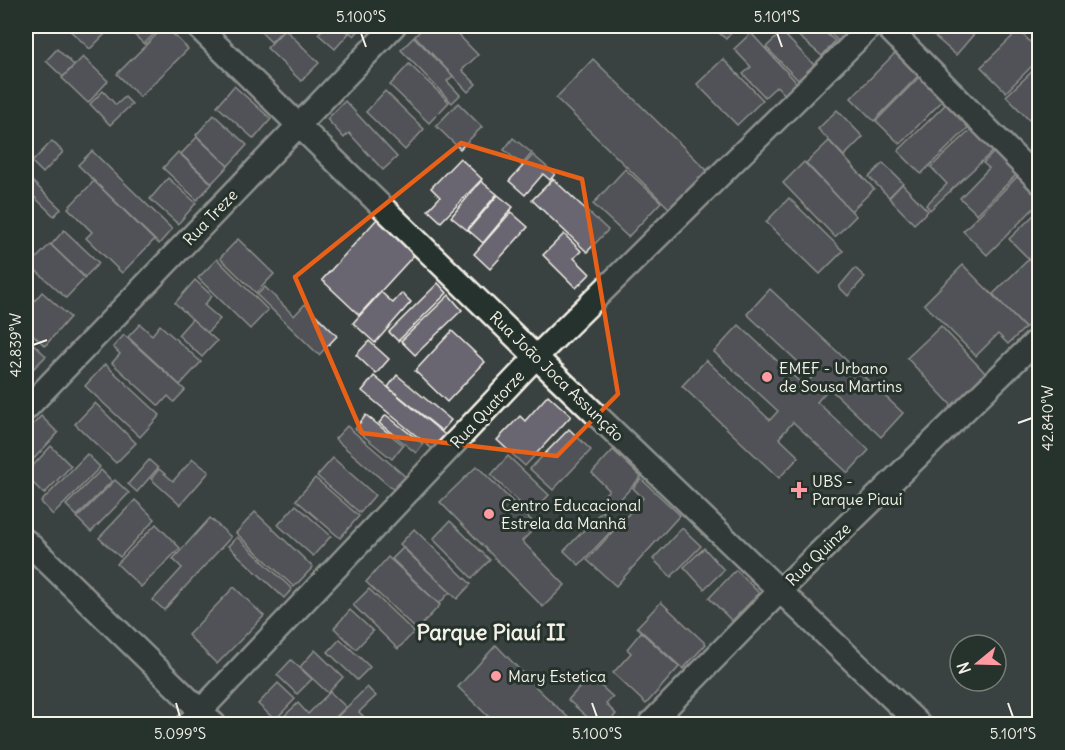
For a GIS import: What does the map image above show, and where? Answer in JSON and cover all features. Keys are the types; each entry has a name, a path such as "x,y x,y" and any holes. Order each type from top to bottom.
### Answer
{"street":[{"name":"Rua João Joca Assunção","path":"197,26 536,357 919,724"},
{"name":"Rua Treze","path":"26,409 394,26"},
{"name":"Rua Quatorze","path":"201,720 536,357 871,26"},
{"path":"886,26 1040,182"},
{"name":"Rua Quinze","path":"650,724 781,590 1040,337"},
{"path":"26,541 201,720"}],"highlighted area":[{"path":"461,143 582,179 618,394 557,456 362,433 295,277"}],"building":[{"path":"65,26 113,26 90,49"},
{"path":"125,26 162,26 144,44"},
{"path":"165,26 188,49 140,97 117,74"},
{"path":"255,26 287,26 271,42"},
{"path":"326,26 341,26 349,33 335,49 318,34"},
{"path":"342,26 363,26 354,36"},
{"path":"425,26 450,26 478,55 462,70 476,84 468,92 415,36"},
{"path":"711,26 737,26 726,39"},
{"path":"818,26 835,41 822,56 789,28"},
{"path":"823,26 861,26 842,45"},
{"path":"923,26 965,26 974,34 956,55"},
{"path":"285,29 319,63 301,81 267,48"},
{"path":"1019,30 1031,43 1036,39 1040,43 1040,58 1006,92 981,67"},
{"path":"782,32 814,65 798,80 766,47"},
{"path":"751,33 797,83 785,95 777,86 765,97 743,74 751,67 734,49"},
{"path":"414,37 453,76 447,81 460,95 452,103 401,50"},
{"path":"57,49 74,65 63,77 46,61"},
{"path":"896,52 919,75 874,121 851,98"},
{"path":"83,57 108,81 88,103 62,78"},
{"path":"593,59 712,175 675,214 556,98"},
{"path":"723,59 763,100 737,125 697,84"},
{"path":"409,64 449,102 429,123 390,85"},
{"path":"1040,64 1040,110 1029,120 1006,96"},
{"path":"924,72 948,95 900,144 876,121"},
{"path":"234,86 271,119 254,139 217,106"},
{"path":"103,91 116,105 125,97 132,104 110,125 90,104"},
{"path":"385,91 424,129 405,150 366,112"},
{"path":"953,97 976,120 921,174 898,151"},
{"path":"345,101 397,157 383,170 349,133 344,138 327,119"},
{"path":"458,103 482,127 460,149 436,126"},
{"path":"837,110 863,137 844,156 818,129"},
{"path":"214,115 247,145 228,166 196,135"},
{"path":"975,126 996,148 930,210 926,205 947,184 931,167"},
{"path":"197,137 228,166 212,183 181,154"},
{"path":"513,138 532,153 522,165 504,150"},
{"path":"52,141 63,152 43,173 32,162"},
{"path":"829,141 874,189 851,211 806,163"},
{"path":"996,150 1019,172 977,214 960,198 989,168 983,163"},
{"path":"92,151 172,229 159,244 78,165"},
{"path":"178,152 212,184 197,200 163,168"},
{"path":"533,155 555,174 550,180 543,174 525,195 509,181"},
{"path":"460,158 482,179 441,222 428,210 440,197 431,188"},
{"path":"804,162 856,216 835,237 783,183"},
{"path":"883,163 903,183 889,197 869,177"},
{"path":"625,169 661,202 628,237 593,204"},
{"path":"1021,173 1040,191 1040,202 987,255 963,231"},
{"path":"168,178 196,203 178,224 150,199"},
{"path":"553,179 608,230 587,252 532,200"},
{"path":"32,181 61,209 54,216 26,189"},
{"path":"94,181 154,240 122,273 86,238 92,232 68,208"},
{"path":"481,181 497,194 467,230 451,217"},
{"path":"902,184 928,211 914,224 889,198"},
{"path":"498,195 513,207 483,243 468,230"},
{"path":"789,198 843,251 820,274 766,222"},
{"path":"1040,209 1040,255 1032,262 1009,239"},
{"path":"511,212 528,227 490,269 474,254"},
{"path":"377,219 415,254 359,315 322,280"},
{"path":"64,230 99,263 85,277 51,245"},
{"path":"564,234 581,251 574,258 590,274 576,288 543,255"},
{"path":"238,239 274,274 256,293 220,258"},
{"path":"50,244 85,278 66,298 30,265"},
{"path":"217,259 268,310 250,329 198,278"},
{"path":"1029,259 1040,270 1040,314 1025,328 993,294"},
{"path":"963,265 1025,328 1008,344 998,334 976,356 924,304"},
{"path":"855,268 865,277 848,296 839,287"},
{"path":"195,280 212,296 204,305 220,319 207,333 175,303"},
{"path":"438,283 447,293 398,341 389,332"},
{"path":"265,287 294,316 305,304 337,336 319,355 257,295"},
{"path":"770,289 903,413 881,437 829,388 817,402 869,450 848,473 793,422 779,438 799,457 779,478 682,386 706,360 770,420 778,411 714,352 739,325 804,386 813,376 747,314"},
{"path":"42,292 70,317 45,346 26,328 26,311"},
{"path":"381,292 393,303 402,293 411,302 375,343 353,323"},
{"path":"449,295 462,310 415,355 401,341"},
{"path":"192,319 217,341 202,357 178,335"},
{"path":"140,324 152,335 160,325 201,362 180,385 128,337"},
{"path":"941,326 987,375 953,407 907,358"},
{"path":"452,331 485,362 447,402 415,371"},
{"path":"124,335 185,390 174,402 168,396 159,406 112,363 120,354 113,347"},
{"path":"26,337 46,356 30,372 26,368"},
{"path":"369,341 389,359 376,374 356,355"},
{"path":"105,364 160,415 140,437 85,386"},
{"path":"397,375 451,420 442,431 388,387"},
{"path":"374,376 449,438 437,453 362,391"},
{"path":"548,395 571,416 525,466 497,440 520,416 525,421"},
{"path":"95,403 136,443 116,463 75,424"},
{"path":"366,415 403,445 392,459 355,429"},
{"path":"386,415 423,444 416,453 379,423"},
{"path":"41,416 58,433 26,467 26,432"},
{"path":"347,426 407,478 395,491 335,439"},
{"path":"569,429 591,450 553,490 530,469"},
{"path":"51,446 71,466 44,494 26,476 26,473"},
{"path":"613,450 641,477 614,506 603,496 609,490 592,473"},
{"path":"87,454 100,467 53,515 41,502"},
{"path":"508,456 549,495 531,514 491,475"},
{"path":"333,458 375,495 360,513 317,476"},
{"path":"193,459 209,472 180,505 151,479 159,469 173,481"},
{"path":"149,460 158,468 137,492 128,484"},
{"path":"477,466 537,526 522,541 565,585 543,607 440,502"},
{"path":"101,470 112,481 77,516 66,505"},
{"path":"315,478 359,516 340,538 296,500"},
{"path":"641,479 680,515 616,586 587,560 643,498 633,488"},
{"path":"115,480 129,493 91,532 77,518"},
{"path":"135,500 155,519 120,557 99,538"},
{"path":"296,505 331,536 313,556 278,525"},
{"path":"602,511 617,525 579,565 564,551"},
{"path":"255,512 313,567 294,587 236,533"},
{"path":"210,518 231,537 164,610 153,600 182,568 173,559"},
{"path":"450,521 490,560 472,578 433,539"},
{"path":"156,524 180,548 141,587 117,564"},
{"path":"682,528 701,546 671,577 653,559"},
{"path":"414,529 471,584 457,599 400,544"},
{"path":"237,537 292,589 284,598 228,546"},
{"path":"403,548 450,592 439,604 392,559"},
{"path":"704,548 724,570 704,589 684,567"},
{"path":"388,557 440,605 417,630 366,582"},
{"path":"736,570 759,593 732,621 709,598"},
{"path":"234,587 264,616 217,664 188,635"},
{"path":"369,589 414,632 398,649 353,605"},
{"path":"661,602 706,644 683,669 637,627"},
{"path":"350,610 373,631 356,649 334,628"},
{"path":"641,632 679,667 646,704 613,673 631,653 627,649"},
{"path":"340,639 370,667 357,680 328,652"},
{"name":"Mary Estetica","path":"496,645 575,724 496,724 458,687"},
{"path":"315,650 343,677 328,693 300,667"},
{"path":"291,660 312,679 297,694 277,675"},
{"path":"590,676 613,697 606,704 616,714 607,724 595,724 568,700"},
{"path":"278,683 295,699 275,720 258,704"},
{"path":"367,687 376,696 359,712 371,724 330,724"},
{"path":"330,692 346,707 329,724 282,724 279,721 298,703 308,714"}],"place":[{"name":"EMEF - Urbano de Sousa Martins","path":"767,377"},
{"name":"UBS - Parque Piauí","path":"799,490"},
{"name":"Centro Educacional Estrela da Manhã","path":"489,514"},
{"name":"Mary Estetica","path":"496,676"}],"district":[{"name":"Parque Piauí II","path":"491,632"}]}
